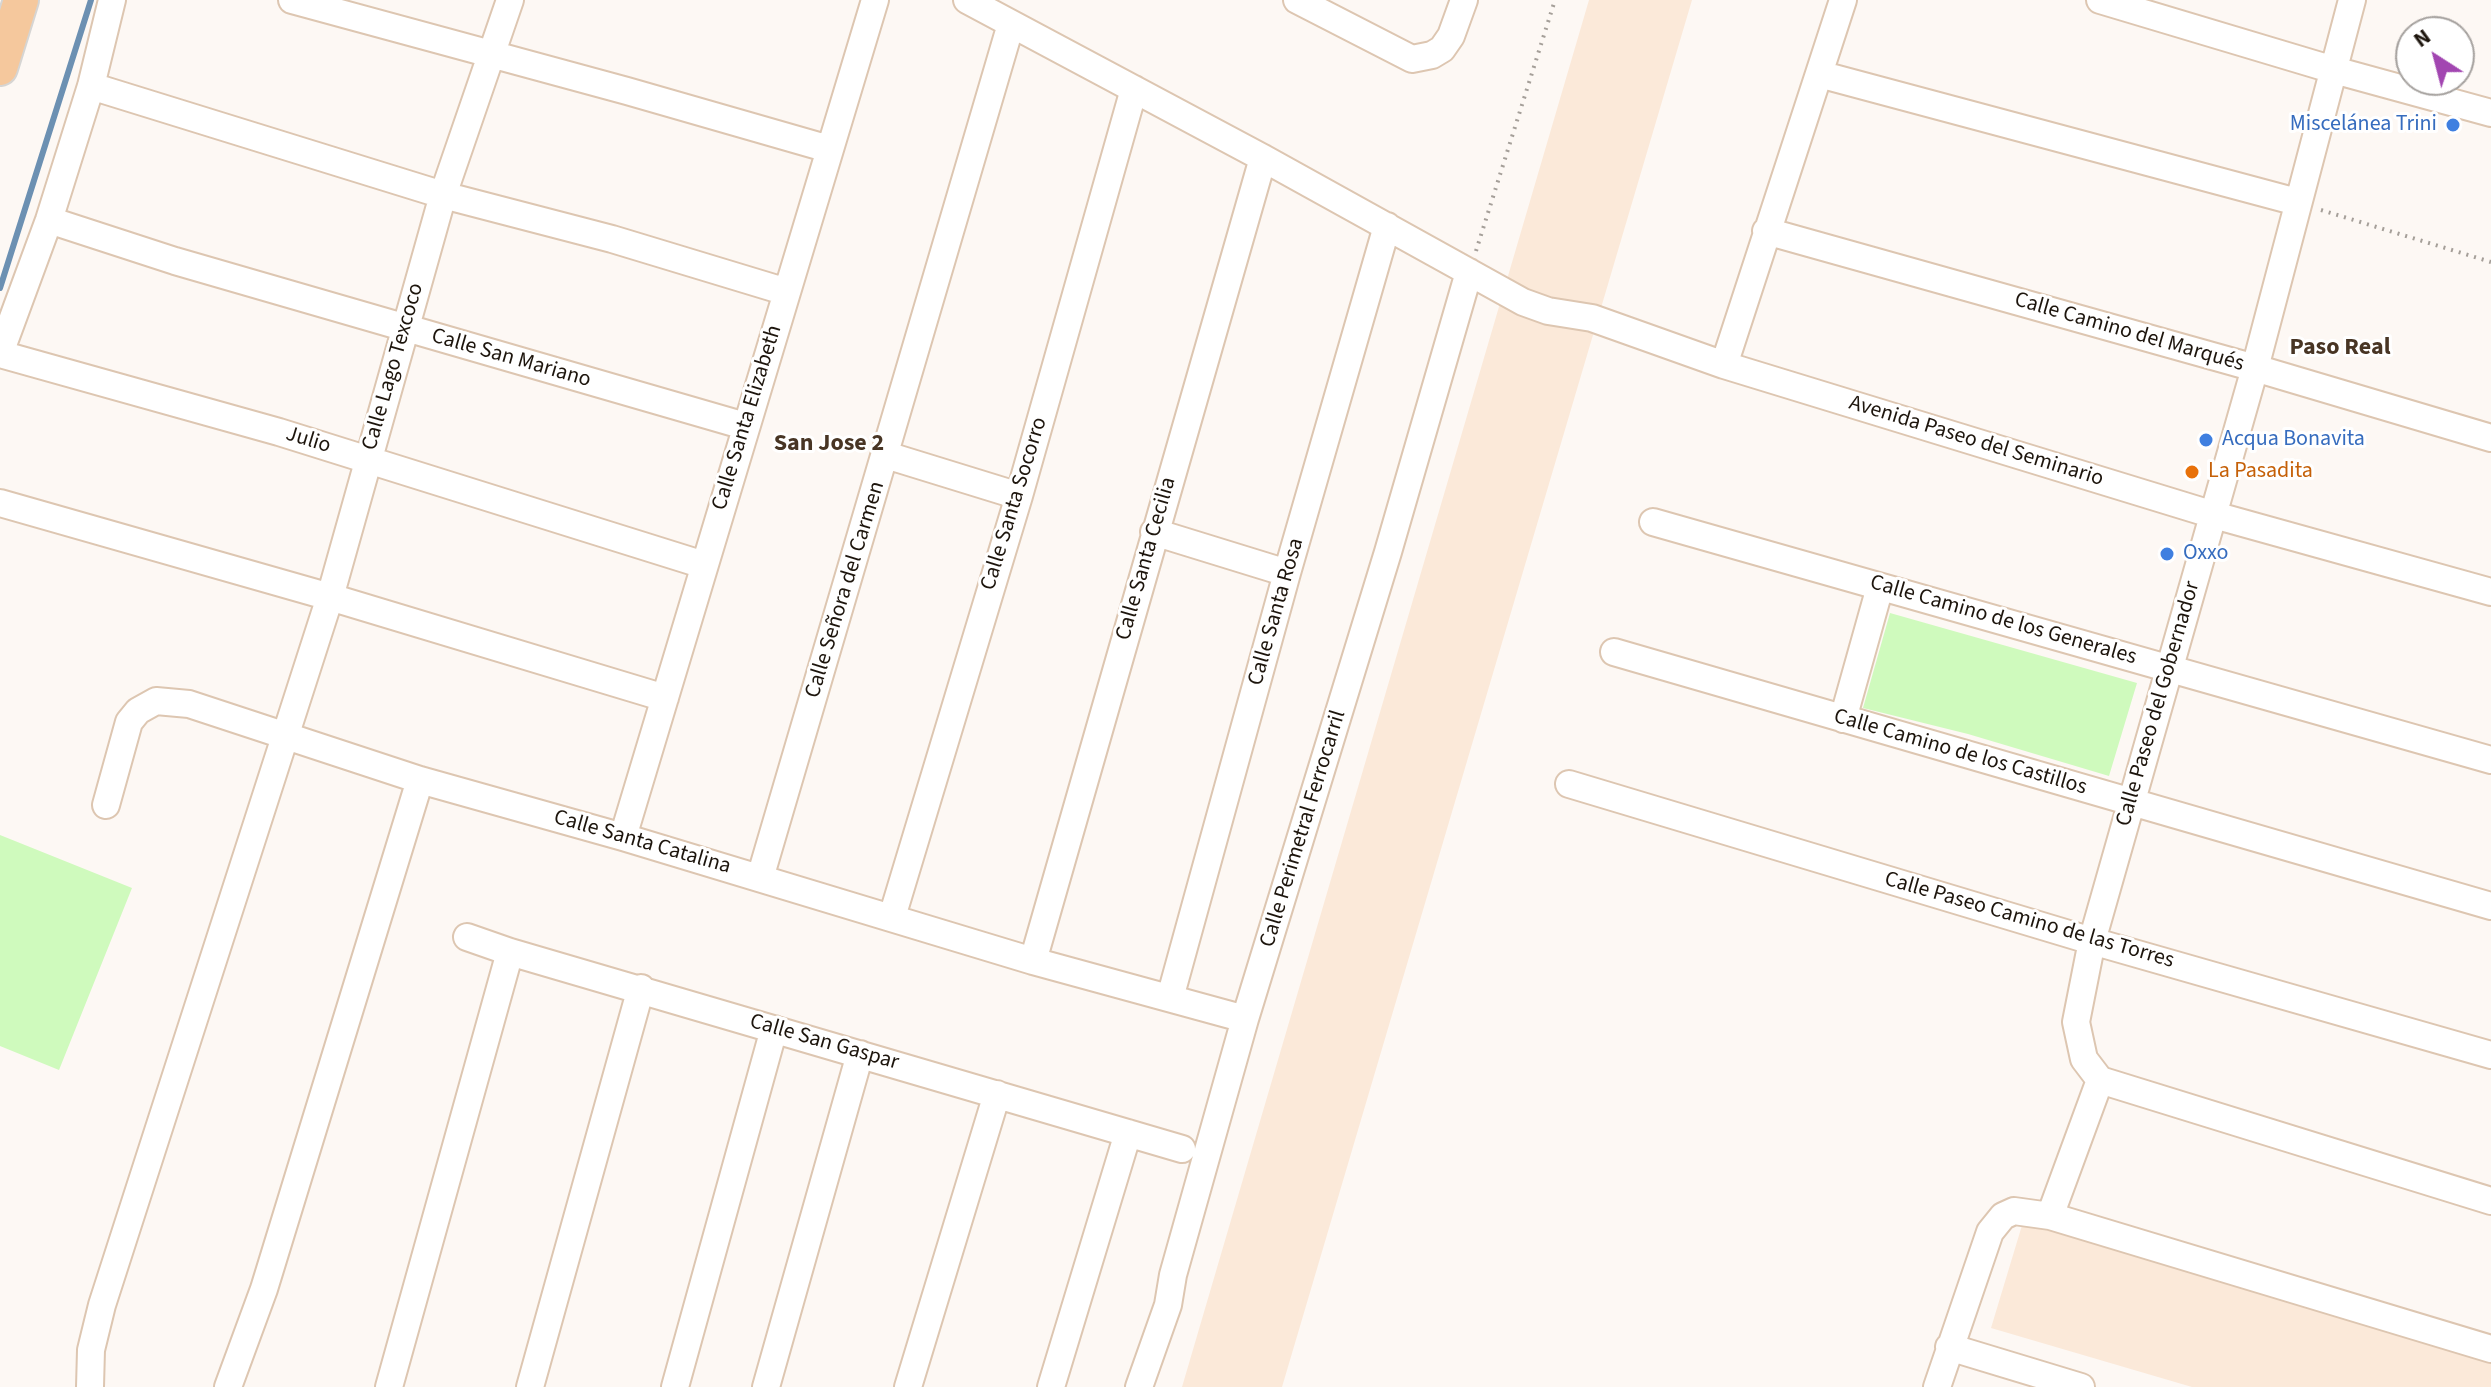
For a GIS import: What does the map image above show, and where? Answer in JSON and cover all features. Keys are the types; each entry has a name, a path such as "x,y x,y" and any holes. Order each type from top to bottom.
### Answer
{"main road":[{"path":"0,68 21,0"}],"street":[{"path":"0,353 49,220 91,86 112,0"},
{"path":"292,0 829,149"},
{"name":"Calle Lago Texcoco","path":"90,1387 91,1350 102,1305 330,597 443,195 510,0"},
{"name":"Calle Santa Elizabeth","path":"623,837 875,0"},
{"name":"Avenida Paseo del Seminario","path":"967,0 1263,158 1523,302 1548,311 1592,318 1724,365 2214,515 2491,592"},
{"path":"1297,0 1412,59 1432,55 1442,49 1451,36 1464,0"},
{"path":"1724,365 1843,0"},
{"path":"2100,0 2491,113"},
{"name":"Calle Paseo del Gobernador","path":"2100,1080 2084,1059 2076,1022 2092,941 2255,368 2352,0"},
{"name":"Calle Señora del Carmen","path":"760,878 1011,24"},
{"path":"1819,74 2297,202"},
{"path":"91,86 443,195 612,239 787,292"},
{"name":"Calle Santa Socorro","path":"892,917 1019,496 1134,89"},
{"name":"Calle Santa Cecilia","path":"1033,961 1263,158"},
{"name":"Calle San Mariano","path":"49,220 175,261 745,426"},
{"name":"Calle Santa Rosa","path":"1170,998 1387,226"},
{"name":"Calle Camino del Marqués","path":"1766,231 2255,368 2491,438"},
{"name":"Calle Perimetral Ferrocarril","path":"1139,1387 1168,1305 1173,1275 1245,1019 1469,272"},
{"name":"Julio","path":"0,353 368,459 704,565"},
{"path":"886,455 1019,496"},
{"path":"0,503 330,597 665,698"},
{"name":"Calle Camino de los Generales","path":"1653,522 2491,760"},
{"path":"1154,532 1287,573"},
{"path":"1843,719 1880,587"},
{"name":"Calle Camino de los Castillos","path":"1614,652 2491,906"},
{"name":"Calle Santa Catalina","path":"106,805 129,722 156,701 189,704 420,780 623,837 1033,961 1245,1019"},
{"path":"228,1387 264,1289 420,780"},
{"name":"Calle Paseo Camino de las Torres","path":"1569,784 2092,941 2491,1055"},
{"name":"Calle San Gaspar","path":"467,937 1182,1149"},
{"path":"389,1387 510,952"},
{"path":"530,1387 641,988"},
{"path":"675,1387 774,1029"},
{"path":"766,1387 860,1054"},
{"path":"2050,1216 2100,1080 2491,1201"},
{"path":"908,1387 997,1094"},
{"path":"1051,1387 1128,1133"},
{"path":"1937,1387 1995,1223 2014,1211 2050,1216 2491,1349"},
{"path":"1949,1347 2081,1387"}],"path":[{"path":"1469,272 1555,0"},
{"path":"2297,202 2491,262"}],"shaded area":[{"path":"1589,0 1692,0 1282,1387 1182,1387"},
{"path":"2023,1222 2491,1360 2491,1387 2192,1387 1991,1328"}],"green space":[{"path":"1890,613 2137,683 2109,776 1968,734 1863,708"},
{"path":"0,835 132,888 59,1070 0,1046"}],"waterway":[{"path":"0,288 91,0"}],"place":[{"name":"Miscelánea Trini","path":"2453,125"},
{"name":"Acqua Bonavita","path":"2206,440"},
{"name":"La Pasadita","path":"2192,472"},
{"name":"Oxxo","path":"2167,554"}],"district":[{"name":"Paso Real","path":"2340,349"},
{"name":"San Jose 2","path":"829,445"}]}
